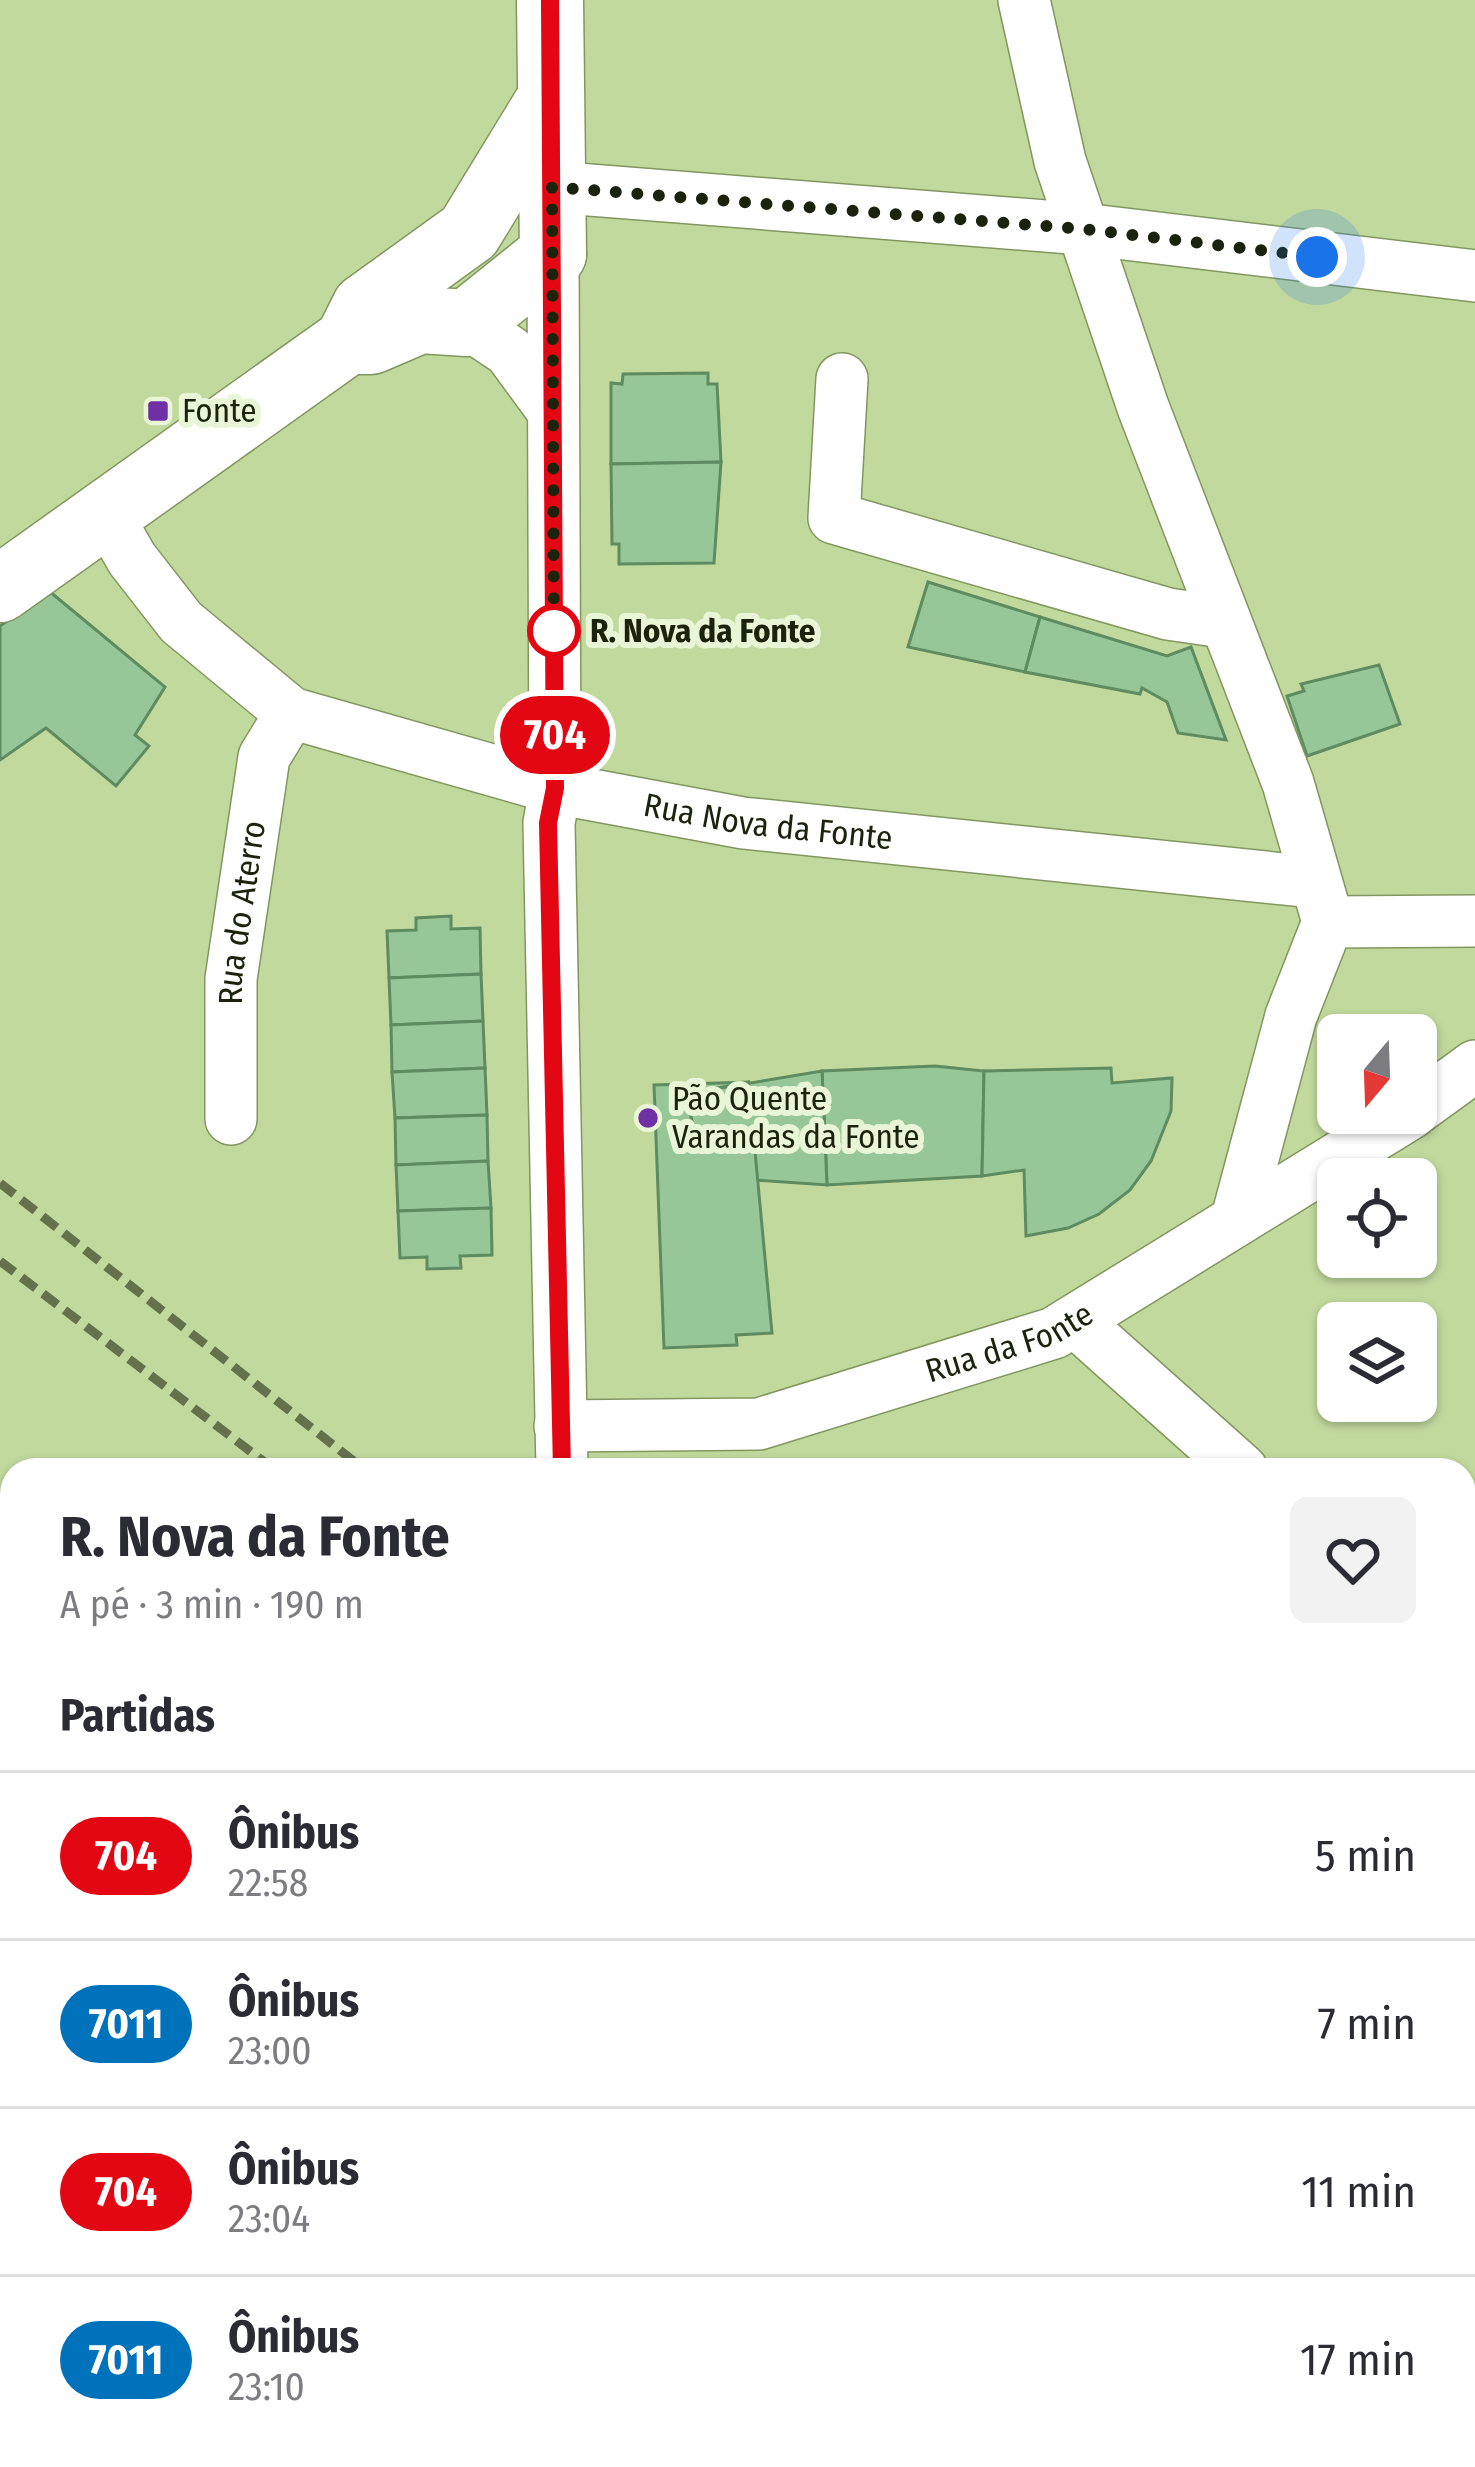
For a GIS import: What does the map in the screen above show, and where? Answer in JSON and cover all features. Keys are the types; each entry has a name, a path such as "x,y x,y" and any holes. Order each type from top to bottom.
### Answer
{"main road":[{"path":"550,0 554,254"},
{"path":"0,589 348,341 364,307 469,232 549,101"},
{"path":"469,232 554,254"},
{"path":"348,341 371,341 420,320 467,323 554,254"}],"street":[{"path":"1024,0 1055,140 1083,229 1223,622 1288,783 1320,902 1237,1218"},
{"path":"552,187 1083,229 1475,275"},
{"path":"554,254 555,788 548,823 561,1448"},
{"path":"467,323 509,351 553,411"},
{"path":"842,379 834,518 1168,614 1223,622"},
{"name":"Rua Nova da Fonte","path":"106,514 132,559 182,622 291,713 555,788 742,823 1475,920"},
{"name":"Rua do Aterro","path":"231,1120 231,980 264,757 291,713"},
{"name":"Rua da Fonte","path":"1437,1094 1475,1066"},
{"name":"Rua da Fonte","path":"561,1448 759,1424 872,1393 1054,1333 1375,1134"},
{"path":"1075,1321 1229,1458"}],"building":[{"path":"708,373 708,384 717,384 721,462 611,464 611,383 622,384 623,374"},
{"path":"721,462 714,563 619,564 619,544 612,544 611,464"},
{"path":"928,582 1040,617 1025,672 908,647"},
{"path":"49,591 165,687 135,735 149,746 116,786 46,728 0,760 0,626"},
{"path":"1040,617 1167,656 1191,647 1226,740 1178,733 1167,702 1142,688 1140,694 1025,672"},
{"path":"1379,665 1400,724 1307,756 1287,696 1304,691 1301,684"},
{"path":"451,916 451,929 480,928 481,974 389,978 387,931 416,930 416,918"},
{"path":"481,974 483,1021 391,1025 389,978"},
{"path":"483,1021 485,1068 392,1072 391,1025"},
{"path":"935,1066 984,1071 982,1176 827,1185 822,1071"},
{"path":"485,1068 487,1115 395,1118 392,1072"},
{"path":"1111,1068 1112,1083 1172,1078 1171,1111 1151,1161 1130,1190 1099,1214 1068,1228 1026,1236 1024,1170 982,1176 984,1071"},
{"path":"822,1071 827,1185 755,1180 753,1130 695,1133 685,1094"},
{"path":"750,1082 685,1094 695,1133 753,1130 772,1333 736,1335 737,1345 664,1348 654,1085"},
{"path":"487,1115 488,1161 396,1165 395,1118"},
{"path":"488,1161 491,1208 398,1211 396,1165"},
{"path":"491,1208 492,1255 460,1256 461,1268 427,1269 427,1257 400,1258 398,1211"}],"railway":[{"path":"0,1183 350,1458"},
{"path":"0,1261 259,1458"}],"bus line":[{"name":"704","path":"550,0 555,788 548,823 561,1458"}],"place":[{"name":"Fonte","path":"158,411"},
{"name":"R. Nova da Fonte","path":"554,631"},
{"name":"Pão Quente Varandas da Fonte","path":"648,1118"}],"route":[{"path":"554,631 554,647 552,187 1083,229 1317,257"}]}
